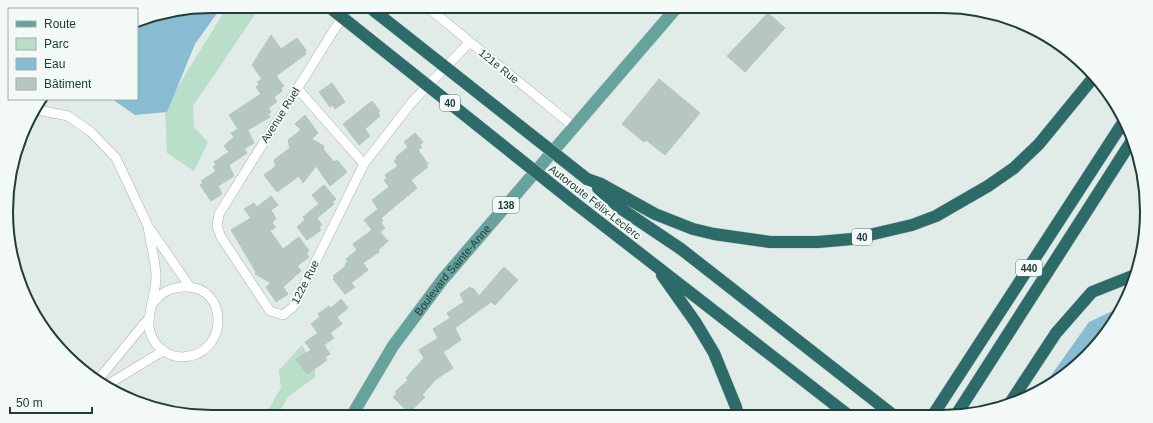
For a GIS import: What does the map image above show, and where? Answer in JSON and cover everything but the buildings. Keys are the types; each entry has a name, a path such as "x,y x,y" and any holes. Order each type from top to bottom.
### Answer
{"highway":[{"name":"Autoroute Félix-Leclerc","path":"337,13 571,200 840,410"},
{"name":"Autoroute Félix-Leclerc","path":"377,13 587,178"},
{"name":"40","path":"587,178 601,184 655,214 693,229 714,234 770,242 818,242 852,239 912,225 936,216 988,186 1014,168 1039,144 1091,81"},
{"name":"440","path":"937,410 1121,126"},
{"name":"440","path":"960,409 1128,146"},
{"path":"587,178 620,208 681,249 886,410"},
{"path":"654,264 696,323 714,353 737,410"},
{"path":"1015,396 1056,333 1092,292 1128,278"}],"main road":[{"name":"Boulevard Sainte-Anne","path":"355,410 394,346 417,312 443,279 573,126 672,13"}],"street":[{"name":"Avenue Ruel","path":"217,226 219,214 345,13"},
{"name":"121e Rue","path":"435,13 573,126"},
{"name":"122e Rue","path":"217,226 221,237 270,311 283,316 293,307 364,164 412,102 470,42"},
{"path":"297,88 364,164"},
{"path":"41,111 68,116 91,132 116,158 148,226 190,287"},
{"path":"101,377 148,319 153,303 156,277 148,226"},
{"path":"148,319 151,337 163,351 181,357 191,356 207,347 217,331 218,313 214,304 199,290 190,287 172,288 161,294 153,303"},
{"path":"110,382 163,351"}],"green space":[{"path":"224,13 256,13 193,106 194,127 208,142 194,171 167,153 165,107"},
{"path":"302,345 315,368 315,377 288,397 280,410 268,410 281,388 279,370"}],"water":[{"path":"199,13 217,13 195,44 167,112 135,115 113,100 138,100 138,27 173,17"},
{"path":"1113,311 1107,322 1082,352 1049,379 1089,322"}]}
